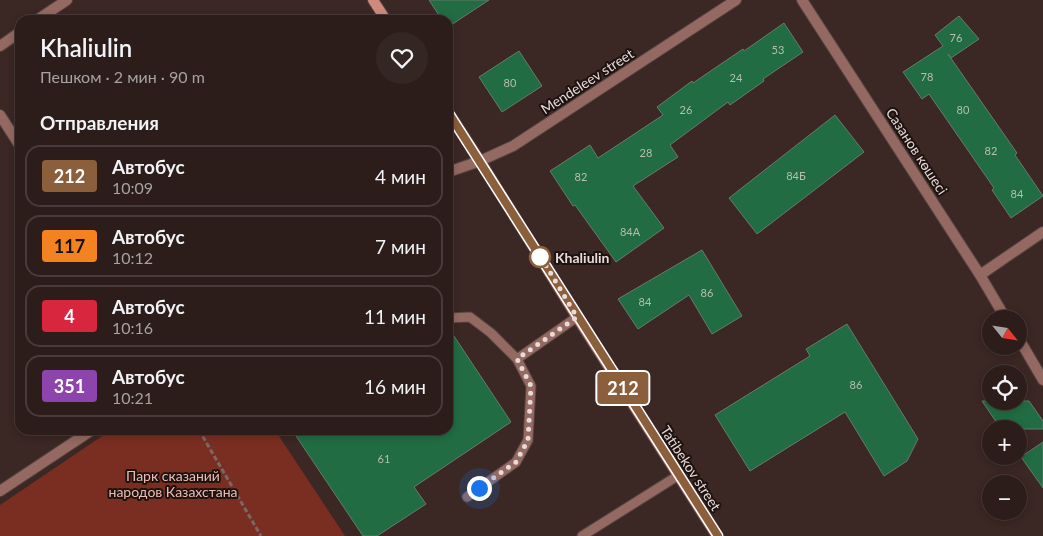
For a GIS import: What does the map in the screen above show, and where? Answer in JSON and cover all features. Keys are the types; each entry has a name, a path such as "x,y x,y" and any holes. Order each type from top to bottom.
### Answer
{"main road":[{"path":"373,0 383,15"},
{"name":"Tatibekov street","path":"453,120 718,536"}],"street":[{"path":"44,15 67,0"},
{"name":"Mendeleev street","path":"453,170 480,161 513,146 736,0"},
{"name":"Сазанов көшесі","path":"802,0 1001,310"},
{"path":"0,46 15,36"},
{"path":"0,115 15,138"},
{"path":"980,275 1043,232"},
{"path":"1028,354 1043,380"},
{"path":"0,491 84,435"}],"lane":[{"path":"453,318 470,317 491,333 517,359 531,386 528,440 516,462 467,497"},
{"path":"517,359 577,317"},
{"path":"582,536 678,475"}],"path":[{"path":"202,435 261,536"}],"green space":[{"name":"Парк сказаний народов Казахстана","path":"104,435 278,435 345,536 0,536 0,505"}],"building":[{"path":"429,0 489,0 453,24 453,15 439,15"},
{"path":"959,16 979,39 951,58 948,54 1017,153 1015,155 1043,196 1011,218 992,190 994,188 929,94 922,99 903,72 943,46 935,35"},
{"path":"784,23 803,52 763,79 764,81 730,105 728,102 670,145 678,157 633,186 664,228 616,262 575,205 573,206 550,171 590,145 598,158 663,115 657,107 692,81 693,83 743,49 744,51"},
{"path":"519,51 542,86 502,112 479,77"},
{"path":"835,115 864,152 757,234 729,198"},
{"path":"702,250 742,316 712,334 689,295 638,329 618,299"},
{"path":"847,324 918,439 907,461 884,476 845,412 750,471 715,415 810,356 806,349"},
{"path":"453,335 511,422 414,487 426,504 377,536 363,536 295,435 453,435"},
{"path":"1027,401 1029,401 1043,421 1043,429 1027,429 1027,420 995,420 988,410 1027,410"},
{"path":"1043,442 1043,488 1027,465 1027,453"}],"bus line":[{"name":"212","path":"453,120 718,536"}],"place":[{"name":"Khaliulin","path":"540,257"}],"route":[{"path":"479,488 516,462 528,440 531,386 517,359 577,317 539,254 540,257"}]}
